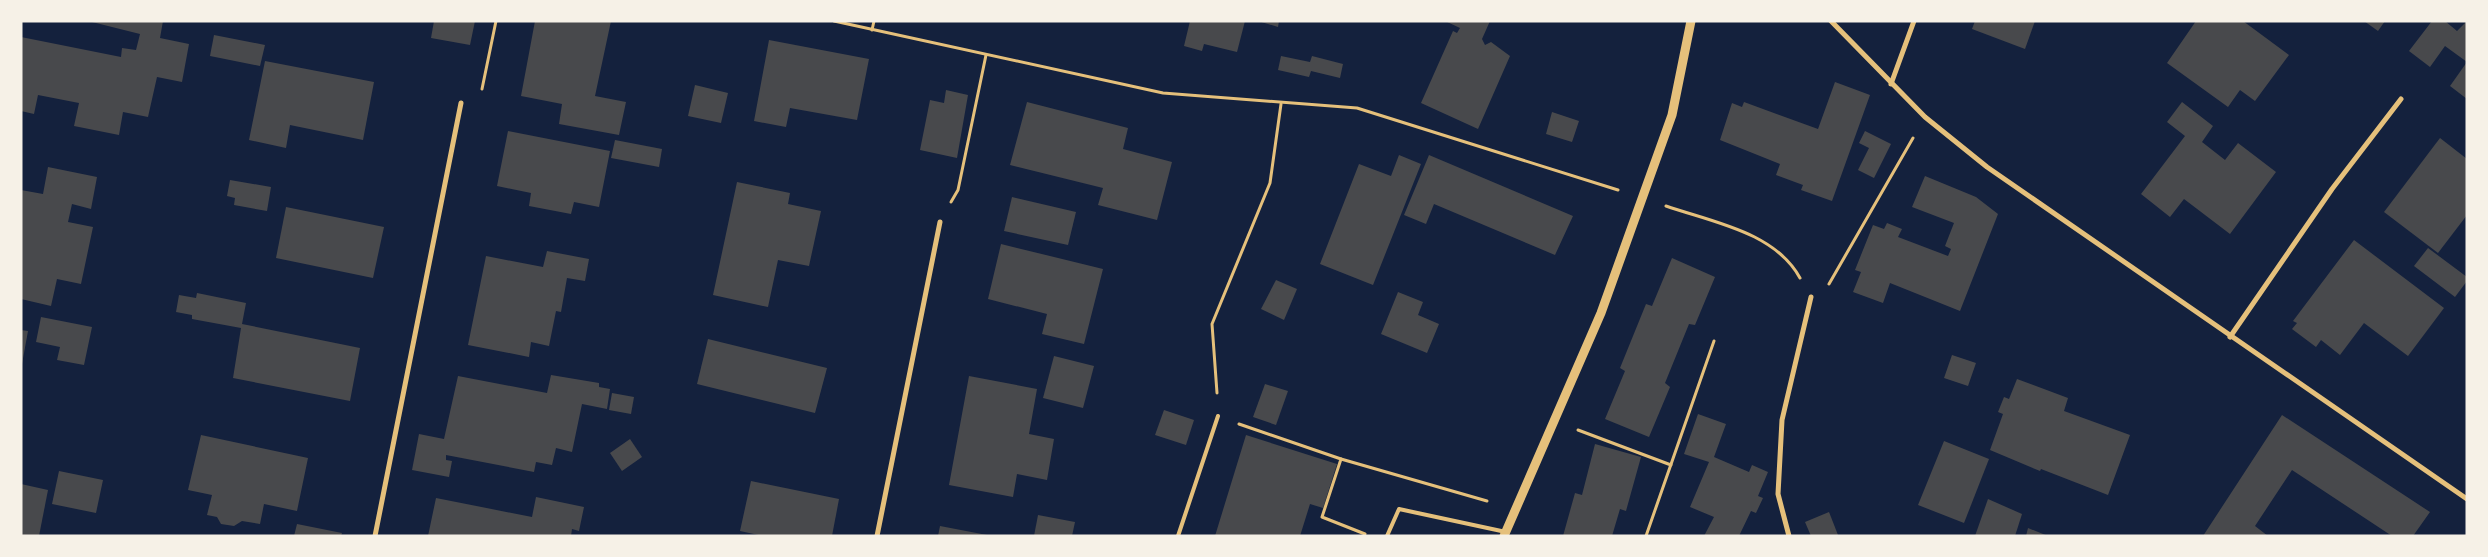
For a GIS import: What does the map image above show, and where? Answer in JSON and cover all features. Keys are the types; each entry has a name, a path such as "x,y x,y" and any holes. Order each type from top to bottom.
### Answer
{"street":[{"path":"1505,534 1601,313 1672,115 1691,21"},
{"path":"1831,21 1925,118 1987,167 2230,337 2467,499"},
{"path":"1891,84 1914,21"},
{"path":"2230,337 2332,189 2401,99"},
{"path":"375,536 461,103"},
{"path":"877,536 940,222"},
{"path":"1789,536 1778,494 1782,420 1811,296"}],"lane":[{"path":"1178,536 1218,416"},
{"path":"1387,536 1399,509 1505,534"}],"path":[{"path":"461,103 478,107 496,21"},
{"path":"834,21 1163,93 1281,104 1357,108 1555,170"},
{"path":"872,30 874,21"},
{"path":"940,222 958,190 986,55"},
{"path":"1281,104 1270,183 1212,324 1218,416 1341,459 1515,510"},
{"path":"1724,225 1768,242 1794,265 1811,296 1832,282 1925,118"},
{"path":"1646,536 1714,341"},
{"path":"1554,421 1671,465"},
{"path":"1341,459 1322,517 1369,536"}],"building":[{"path":"88,21 163,21 160,38 189,44 182,82 157,77 148,117 123,112 119,135 74,126 79,103 38,95 34,114 21,111 21,37 121,57 122,48 136,50 140,34"},
{"path":"434,21 475,21 470,45 431,38"},
{"path":"535,21 611,21 595,96 626,102 619,135 559,124 562,104 521,96"},
{"path":"1190,21 1245,21 1237,52 1204,44 1202,51 1184,46"},
{"path":"1258,21 1279,21 1278,27"},
{"path":"1445,21 1490,21 1482,39 1485,45 1491,42 1510,56 1478,129 1421,103 1453,31 1457,33 1460,28"},
{"path":"1975,21 2035,21 2025,49 1972,29"},
{"path":"2196,21 2243,21 2289,55 2255,101 2240,90 2228,107 2167,63"},
{"path":"2364,21 2385,21 2378,31"},
{"path":"2432,21 2445,21 2457,31 2467,21 2467,62 2445,46 2430,67 2409,51"},
{"path":"214,35 265,45 260,66 210,56"},
{"path":"769,40 869,59 857,120 790,108 786,127 754,121"},
{"path":"1281,56 1310,62 1312,56 1343,64 1340,78 1311,71 1309,77 1278,70"},
{"path":"265,61 374,82 363,140 290,125 286,148 249,140"},
{"path":"2467,62 2467,99 2450,86"},
{"path":"1835,82 1870,95 1832,201 1801,190 1803,185 1776,175 1780,164 1720,140 1732,103 1742,107 1744,102 1818,129"},
{"path":"695,85 728,93 721,123 688,116"},
{"path":"946,90 968,95 957,158 920,150 930,100 944,103"},
{"path":"1027,102 1128,128 1123,149 1172,162 1157,220 1098,205 1103,188 1010,165"},
{"path":"2182,102 2213,126 2202,142 2225,160 2238,143 2276,172 2230,234 2184,199 2170,217 2141,194 2185,136 2167,122"},
{"path":"1552,112 1579,121 1572,142 1546,134"},
{"path":"508,131 610,151 599,207 574,202 571,214 529,206 531,193 497,186"},
{"path":"1865,131 1891,144 1874,178 1858,170 1869,148 1859,143"},
{"path":"2440,138 2467,159 2467,215 2438,253 2384,212"},
{"path":"615,140 662,149 659,167 611,158"},
{"path":"1399,155 1421,164 1373,285 1320,264 1359,164 1391,176"},
{"path":"1429,155 1573,216 1555,255 1434,204 1426,224 1404,215"},
{"path":"48,167 97,177 91,209 72,204 68,222 93,227 81,284 57,279 51,306 21,299 21,190 43,194"},
{"path":"1925,176 1976,197 1998,214 1960,311 1890,283 1883,303 1853,292 1861,272 1855,270 1873,225 1884,229 1887,223 1902,229 1898,237 1948,256 1951,249 1945,246 1954,223 1912,207"},
{"path":"230,180 271,187 267,211 234,205 235,198 227,196"},
{"path":"737,182 790,193 788,204 821,211 809,266 778,260 768,307 713,295"},
{"path":"1012,197 1076,212 1068,245 1004,231"},
{"path":"286,207 384,227 373,278 276,258"},
{"path":"2354,240 2444,308 2408,356 2364,323 2340,355 2321,340 2316,347 2292,329 2297,323 2293,321"},
{"path":"1001,244 1103,269 1084,344 1042,334 1047,314 988,299"},
{"path":"2428,248 2467,277 2467,281 2455,297 2414,266"},
{"path":"547,251 589,259 585,281 567,278 561,312 556,311 549,346 531,342 529,357 468,345 486,256 543,267"},
{"path":"1672,258 1715,277 1695,325 1689,324 1665,383 1670,387 1649,437 1605,419 1625,371 1620,368 1646,304 1652,306"},
{"path":"1276,280 1297,289 1284,320 1261,309"},
{"path":"1398,292 1423,302 1418,315 1439,324 1427,353 1381,334"},
{"path":"197,293 246,303 242,324 360,348 350,401 233,378 241,328 192,319 192,315 176,312 179,295 196,298"},
{"path":"41,317 92,327 84,365 57,360 60,347 36,342"},
{"path":"21,330 28,331 22,364 21,364"},
{"path":"708,339 827,368 815,413 697,384"},
{"path":"1952,355 1976,363 1968,386 1944,378"},
{"path":"1054,356 1094,366 1083,408 1043,398"},
{"path":"551,375 599,383 599,387 610,389 607,409 582,404 572,452 556,448 552,465 536,462 534,472 446,455 446,460 452,461 449,477 412,470 419,434 444,439 458,376 547,393"},
{"path":"969,376 1037,389 1029,434 1054,439 1047,480 1017,474 1013,497 949,485"},
{"path":"2017,379 2068,398 2064,411 2130,435 2108,495 2041,469 2040,471 1990,450 2003,414 1998,412 2004,397 2009,399"},
{"path":"1265,384 1288,391 1276,425 1253,417"},
{"path":"612,393 634,397 631,414 609,410"},
{"path":"1164,410 1194,420 1186,445 1155,435"},
{"path":"1698,414 1726,424 1714,457 1749,472 1752,465 1768,472 1758,496 1763,498 1756,513 1751,511 1739,536 1704,536 1714,517 1690,507 1709,462 1684,454"},
{"path":"2282,415 2430,512 2413,536 2392,536 2292,470 2255,526 2268,536 2203,536"},
{"path":"201,435 308,458 297,511 264,504 260,524 242,521 234,526 221,524 217,517 207,515 212,495 188,490"},
{"path":"1246,435 1337,464 1323,508 1310,504 1300,536 1215,536"},
{"path":"630,439 642,457 622,471 610,453"},
{"path":"1944,441 1989,459 1964,523 1918,505"},
{"path":"1595,444 1641,457 1626,511 1620,509 1612,536 1563,536 1575,493 1582,495"},
{"path":"59,471 103,480 96,513 52,504"},
{"path":"751,481 839,499 832,536 763,536 740,531"},
{"path":"21,484 48,490 39,536 21,536"},
{"path":"536,497 584,507 579,531 572,529 571,536 428,536 436,498 532,517"},
{"path":"1988,499 2022,514 2015,536 1975,536"},
{"path":"1829,512 1838,535 1811,536 1805,522"},
{"path":"1038,515 1075,522 1072,536 1034,536"},
{"path":"297,524 342,533 341,536 294,536"},
{"path":"940,526 987,535 938,536"},
{"path":"2028,528 2048,536 2026,536"}]}
